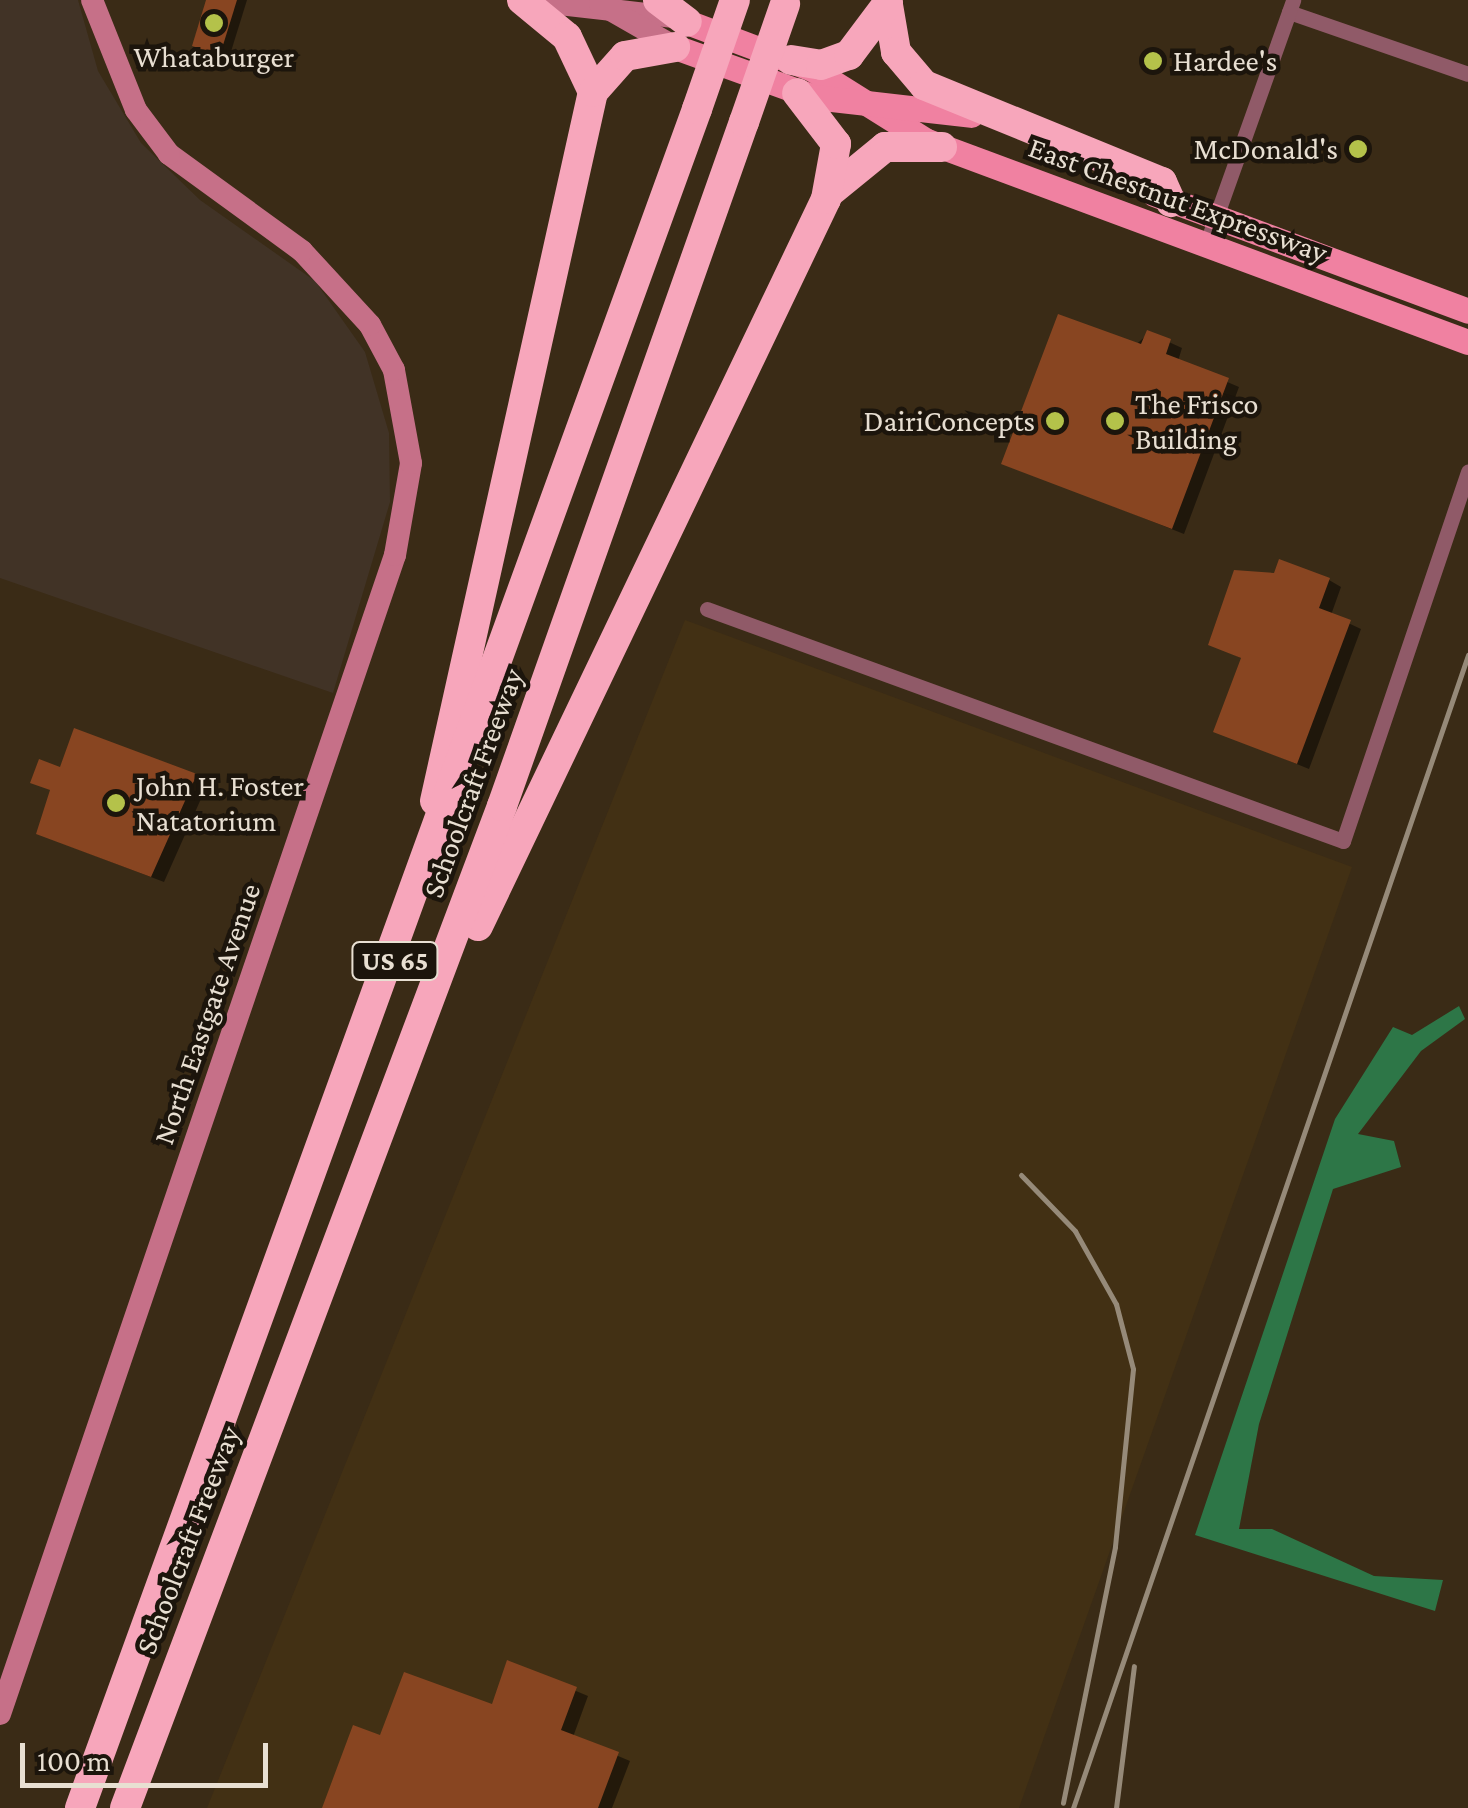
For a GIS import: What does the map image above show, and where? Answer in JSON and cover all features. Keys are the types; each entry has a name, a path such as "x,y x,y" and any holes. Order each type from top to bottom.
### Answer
{"highway":[{"path":"523,0 566,37 593,92"},
{"path":"336,1121 449,746 593,92 624,56 681,34 658,0"},
{"name":"Schoolcraft Freeway","path":"80,1808 336,1121 734,0"},
{"name":"Schoolcraft Freeway","path":"125,1808 388,1118 785,2"},
{"path":"792,60 822,65 849,55 888,3"},
{"path":"888,3 896,52 924,85 1162,182 1171,202"},
{"path":"388,1118 422,1070 536,795 826,199 836,144 796,93"},
{"path":"826,199 873,152 908,142 942,147"}],"main road":[{"name":"East Chestnut Expressway","path":"681,34 792,60 942,147 1210,233 1468,342"},
{"name":"East Chestnut Expressway","path":"681,34 796,93 985,119 1171,202 1210,233"},
{"name":"East Chestnut Expressway","path":"1242,245 1468,310"}],"street":[{"name":"North Eastgate Avenue","path":"0,1714 396,554 411,463 394,370 370,325 302,251 169,154 136,110 92,0"},
{"path":"101,22 110,0"},
{"name":"East Chestnut Expressway","path":"523,0 597,2 681,34"},
{"path":"1210,233 1291,6 1468,74"},
{"path":"707,609 1343,841 1468,472"}],"shaded area":[{"path":"0,0 78,0 98,71 141,143 200,200 315,281 365,352 389,433 390,502 333,693 0,578"},
{"path":"685,620 1352,867 1019,1808 207,1808"}],"green space":[{"path":"1459,1006 1465,1019 1421,1051 1358,1134 1394,1141 1401,1167 1333,1189 1259,1424 1239,1529 1272,1529 1374,1576 1443,1580 1435,1611 1195,1535 1335,1119 1393,1027 1412,1035"}],"building":[{"name":"Whataburger","path":"206,0 237,0 220,55 192,46"},
{"name":"The Frisco Building","path":"1058,314 1141,344 1147,330 1171,339 1166,354 1229,378 1172,529 1001,464"},
{"path":"1279,559 1330,578 1319,608 1351,620 1297,764 1213,732 1241,658 1208,645 1234,570 1274,573"},
{"name":"John H. Foster Natatorium","path":"74,728 197,774 151,877 36,834 50,790 30,783 39,759 60,767"},
{"path":"507,1660 577,1687 561,1730 619,1752 598,1808 322,1808 353,1725 380,1735 404,1672 492,1704"}],"railway":[{"path":"1073,1808 1468,655"},
{"path":"1021,1175 1075,1231 1116,1304 1133,1369 1115,1547 1063,1803"},
{"path":"1116,1808 1134,1666"}],"place":[{"name":"Whataburger","path":"214,23"},
{"name":"Hardee's","path":"1153,61"},
{"name":"McDonald's","path":"1358,149"},
{"name":"DairiConcepts","path":"1055,421"},
{"name":"The Frisco Building","path":"1115,421"},
{"name":"John H. Foster Natatorium","path":"116,803"}]}
